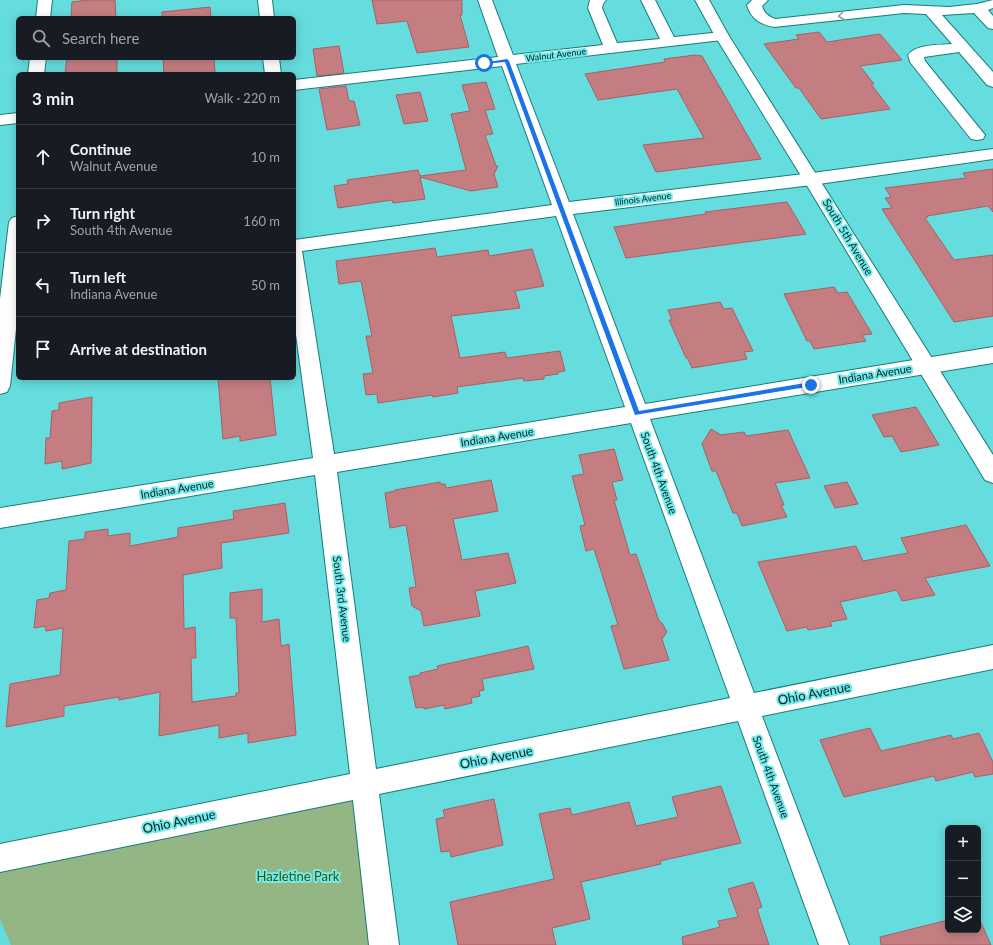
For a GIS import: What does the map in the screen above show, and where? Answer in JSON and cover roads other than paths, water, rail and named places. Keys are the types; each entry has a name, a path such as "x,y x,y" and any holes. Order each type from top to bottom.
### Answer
{"street":[{"path":"43,16 45,0"},
{"path":"264,0 267,16"},
{"name":"South 4th Avenue","path":"485,0 834,945"},
{"path":"599,0 596,2 595,8 612,49"},
{"path":"648,0 669,42"},
{"name":"South 5th Avenue","path":"702,0 722,36 812,179 993,474"},
{"path":"761,0 754,5 756,14 763,21 774,24 879,11 904,9 949,11 978,8 993,4"},
{"path":"853,1 860,2 879,11"},
{"path":"978,8 993,25"},
{"path":"931,11 993,82"},
{"name":"Walnut Avenue","path":"296,85 722,36"},
{"path":"962,47 922,52 916,55 918,62 977,135"},
{"path":"36,72 38,60"},
{"path":"271,60 273,72"},
{"path":"0,120 16,118"},
{"name":"Illinois Avenue","path":"296,246 562,209 812,179 993,154"},
{"path":"0,386 10,281 16,237"},
{"name":"South 3rd Avenue","path":"296,267 325,465 384,945"},
{"name":"Indiana Avenue","path":"0,518 993,355"},
{"name":"Ohio Avenue","path":"0,858 993,657"}],"park label":[{"name":"Hazletine Park","path":"298,876"}]}
